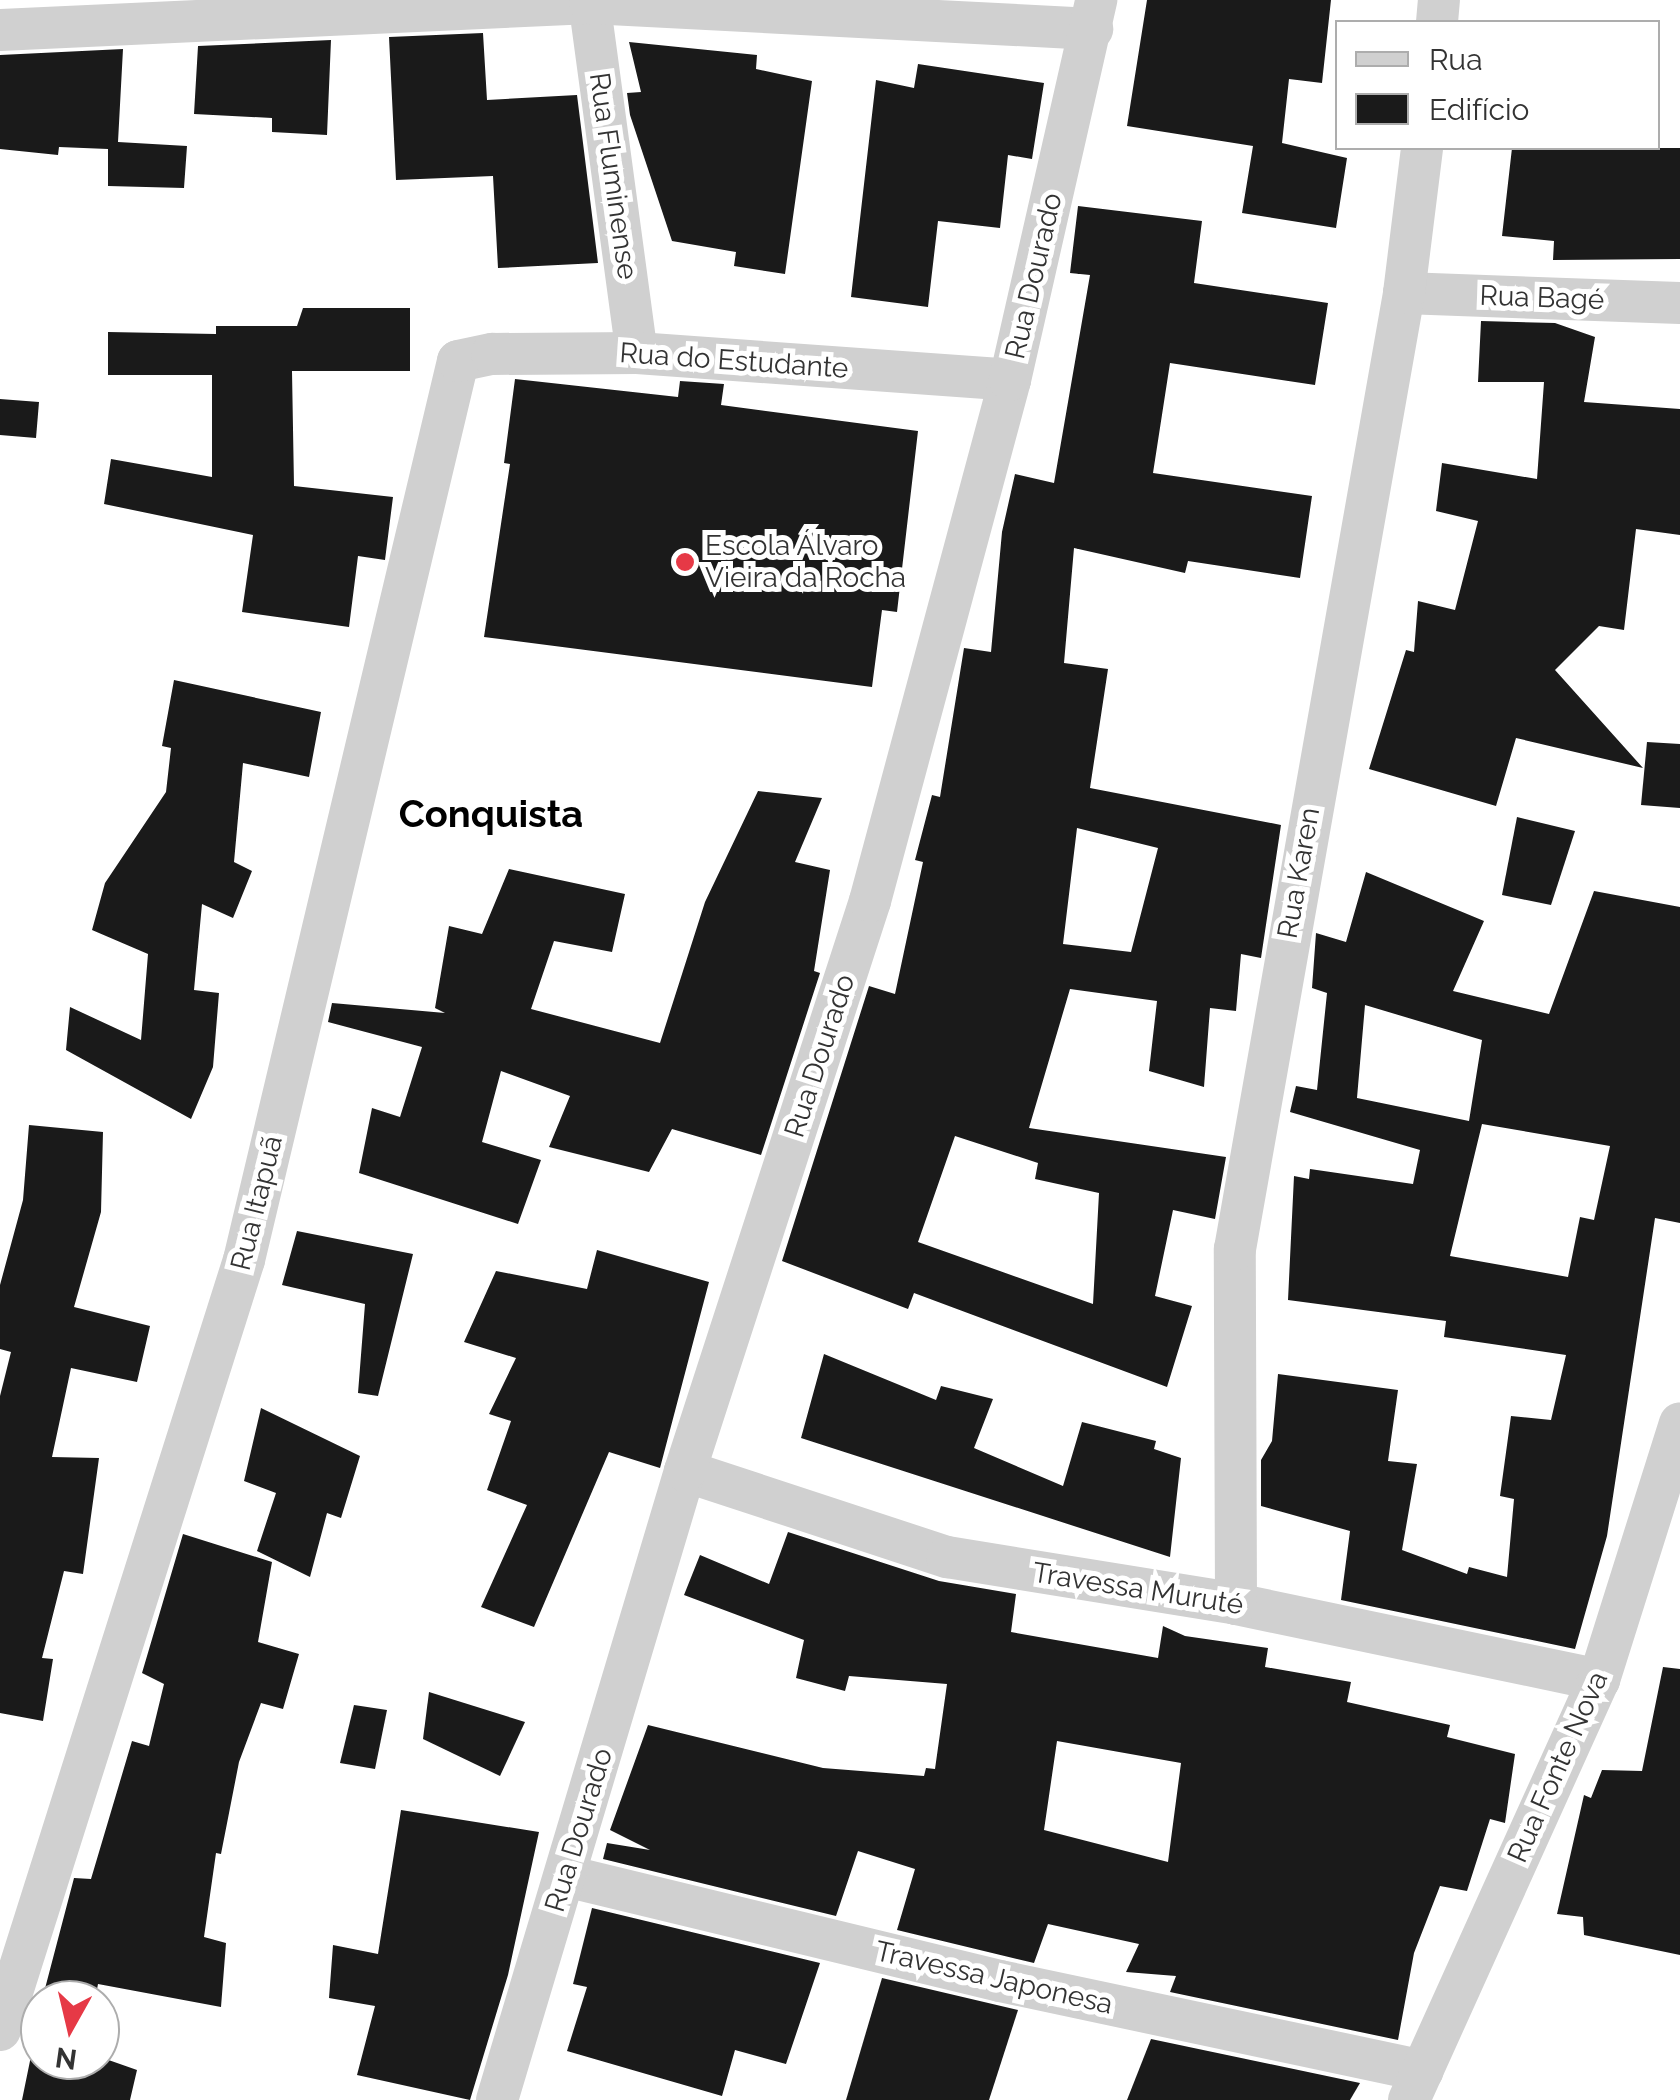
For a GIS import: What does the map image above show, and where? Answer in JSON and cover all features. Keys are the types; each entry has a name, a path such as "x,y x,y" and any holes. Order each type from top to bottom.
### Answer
{"street":[{"path":"0,30 590,2 1094,14"},
{"name":"Rua Fluminense","path":"590,2 637,353"},
{"name":"Rua Dourado","path":"496,2100 684,1471 870,901 1010,380 1094,14"},
{"name":"Rua Karen","path":"1236,1604 1235,1249 1404,293 1422,150"},
{"name":"Rua Bagé","path":"1404,293 1680,302"},
{"name":"Rua do Estudante","path":"458,361 492,354 637,353 1010,380"},
{"name":"Rua Itapuã","path":"0,2030 244,1260 458,361"},
{"name":"Rua Fonte Nova","path":"1416,2086 1598,1680 1680,1423"},
{"name":"Travessa Muruté","path":"684,1471 947,1557 1236,1604 1598,1680"},
{"name":"Travessa Japonesa","path":"566,1876 1416,2086"}],"building":[{"path":"1147,0 1331,0 1322,83 1289,79 1282,143 1347,158 1336,228 1242,213 1253,146 1127,126"},
{"path":"483,33 487,100 577,95 598,263 498,268 493,176 396,180 389,37"},
{"path":"331,40 327,135 272,132 272,118 194,114 198,46"},
{"path":"629,42 757,55 756,69 812,81 785,274 734,266 736,252 672,241 630,115 627,93 641,92"},
{"path":"123,49 118,142 187,146 184,188 108,186 108,149 59,147 58,155 0,149 0,55"},
{"path":"918,64 1044,83 1032,159 1008,155 1000,228 938,221 928,307 851,297 876,80 914,88"},
{"path":"1680,148 1680,259 1553,260 1554,241 1502,236 1512,150"},
{"path":"1078,206 1202,221 1194,283 1328,303 1315,385 1170,363 1153,473 1312,496 1300,578 1188,561 1185,573 1074,548 1064,663 1108,669 1090,788 1281,825 1261,958 1241,954 1236,1011 1210,1008 1204,1087 1149,1071 1157,1001 1070,989 1029,1128 1226,1157 1215,1219 1173,1210 1155,1296 1192,1306 1167,1387 914,1293 908,1309 782,1261 869,986 895,994 923,862 915,860 932,795 940,797 964,648 991,652 1002,532 1015,474 1054,483 1090,275 1070,273","holes":["1077,828 1158,848 1131,952 1063,944","955,1136 1038,1163 1035,1179 1099,1193 1093,1304 918,1242"]},
{"path":"303,308 410,308 410,371 292,371 294,486 393,497 385,560 358,556 349,627 242,612 253,535 104,504 111,459 212,477 212,375 108,375 108,332 216,334 216,326 297,326"},
{"path":"1481,321 1555,323 1595,337 1584,402 1680,409 1680,535 1636,529 1624,630 1599,626 1555,670 1643,768 1516,738 1496,806 1369,769 1406,650 1414,652 1418,601 1455,610 1478,521 1436,511 1442,463 1537,479 1544,382 1478,382"},
{"name":"Escola Álvaro Vieira da Rocha","path":"515,379 678,397 680,381 724,384 721,405 918,431 897,612 882,610 872,687 484,637 510,464 504,463"},
{"path":"0,399 39,402 36,438 0,435"},
{"path":"174,680 321,712 309,777 243,763 234,862 252,871 233,918 202,904 194,990 219,993 213,1067 191,1119 66,1050 70,1007 141,1040 148,954 92,930 105,883 166,792 171,748 162,746"},
{"path":"1647,742 1680,744 1680,808 1641,805"},
{"path":"758,791 822,798 795,862 830,870 814,971 820,973 761,1155 672,1129 649,1172 549,1147 570,1096 501,1071 482,1142 541,1160 518,1224 359,1173 372,1108 400,1117 422,1047 328,1022 332,1003 445,1013 435,1008 449,926 482,934 509,869 625,894 612,952 554,941 531,1009 660,1043 705,902"},
{"path":"1517,817 1575,831 1551,905 1502,895"},
{"path":"1366,872 1484,921 1453,991 1549,1014 1594,891 1680,907 1680,1223 1655,1218 1607,1536 1575,1649 1341,1600 1350,1531 1261,1506 1261,1460 1272,1441 1278,1374 1398,1390 1388,1461 1417,1464 1402,1550 1467,1574 1469,1567 1507,1577 1514,1499 1500,1496 1511,1416 1551,1420 1566,1355 1444,1337 1446,1321 1288,1300 1294,1176 1309,1179 1310,1169 1413,1184 1420,1150 1290,1112 1296,1086 1317,1090 1327,993 1312,988 1316,933 1346,942","holes":["1365,1005 1482,1040 1469,1121 1357,1098","1482,1124 1610,1146 1594,1220 1580,1217 1568,1277 1450,1256"]},
{"path":"29,1125 103,1132 101,1212 74,1307 150,1326 137,1382 71,1368 52,1457 99,1458 83,1574 64,1571 42,1658 53,1659 43,1721 0,1713 0,1396 11,1352 0,1349 0,1285 23,1200"},
{"path":"297,1231 413,1254 378,1396 358,1393 365,1304 282,1285"},
{"path":"597,1250 709,1282 660,1468 609,1452 534,1627 481,1607 527,1505 487,1490 511,1421 489,1414 516,1358 464,1342 496,1271 587,1289"},
{"path":"824,1354 936,1400 941,1386 993,1399 974,1448 1063,1486 1082,1422 1156,1441 1154,1449 1181,1458 1170,1557 801,1438"},
{"path":"261,1408 360,1456 341,1518 327,1513 310,1577 257,1551 276,1493 244,1481"},
{"path":"788,1532 939,1581 1016,1594 1011,1632 1158,1658 1163,1626 1185,1636 1268,1648 1265,1667 1351,1682 1347,1702 1450,1725 1447,1737 1515,1754 1505,1823 1490,1819 1467,1891 1440,1886 1414,1953 1398,2040 1170,1992 1176,1976 1126,1972 1139,1944 1048,1924 1034,1963 897,1930 915,1869 858,1851 836,1916 603,1859 607,1843 650,1850 610,1830 648,1725 823,1768 924,1776 926,1768 935,1769 947,1684 849,1676 845,1691 796,1678 804,1640 684,1595 700,1555 769,1584","holes":["1057,1741 1181,1763 1168,1862 1044,1830"]},
{"path":"183,1534 272,1562 258,1642 299,1654 283,1709 261,1703 239,1762 221,1854 216,1853 204,1937 226,1943 221,2007 120,1988 120,1980 47,1980 74,1878 91,1879 132,1741 149,1746 164,1684 142,1673"},
{"path":"1663,1667 1680,1669 1680,1955 1584,1935 1583,1917 1557,1914 1584,1795 1591,1798 1602,1770 1642,1771"},
{"path":"429,1692 525,1722 500,1776 423,1739"},
{"path":"354,1705 387,1710 375,1769 340,1763"},
{"path":"401,1810 539,1832 508,1975 470,2100 357,2075 375,2006 329,1998 333,1945 378,1954"},
{"path":"592,1908 820,1963 786,2064 735,2050 722,2096 567,2051 587,1987 573,1984"},
{"path":"882,1978 1018,2010 989,2100 846,2100"},
{"path":"1151,2039 1360,2083 1350,2100 1127,2100"},
{"path":"120,2064 137,2070 130,2100 22,2100 26,2080 120,2080"}],"place":[{"name":"Escola Álvaro Vieira da Rocha","path":"685,562"}],"district":[{"name":"Conquista","path":"491,814"}]}
